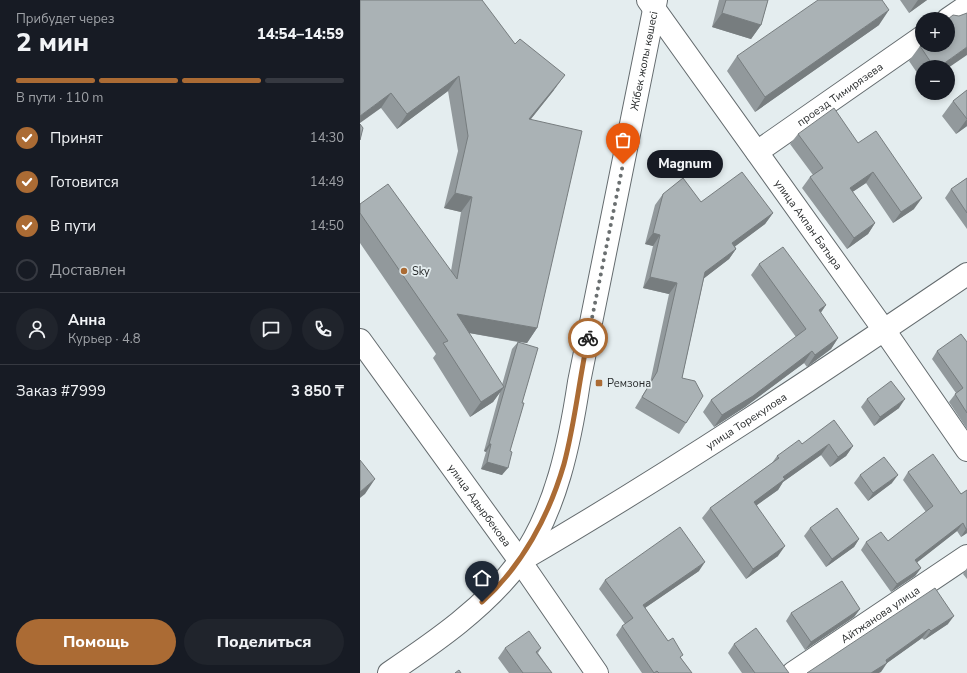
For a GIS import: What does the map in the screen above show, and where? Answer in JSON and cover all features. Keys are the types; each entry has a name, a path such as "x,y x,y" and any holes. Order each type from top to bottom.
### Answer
{"street":[{"name":"улица Акпан Батыра","path":"653,3 967,450"},
{"name":"Жібек жолы көшесі","path":"520,561 538,529 563,465 653,3"},
{"path":"955,14 967,6"},
{"name":"проезд Тимирязева","path":"757,152 915,42"},
{"name":"улица Торекулова","path":"520,561 603,513 884,330 967,274"},
{"name":"улица Адырбекова","path":"360,340 520,561 597,673"},
{"name":"Айтжанова улица","path":"793,673 967,556"},
{"path":"389,673 465,618 491,594 520,561"}],"building":[{"path":"360,0 482,0 515,44 520,39 565,75 529,119 582,131 537,328 457,314 504,387 481,402 443,343 448,341 360,213 360,204 388,184 457,279 472,197 455,193 468,136 459,76 407,114 391,93 360,116"},
{"path":"726,0 768,0 761,25 722,13"},
{"path":"818,0 882,0 889,10 765,97 737,56"},
{"path":"967,13 967,47 949,60 929,60 924,52 955,52 955,15 959,16"},
{"path":"967,90 967,119 953,101"},
{"path":"834,108 858,143 876,131 922,198 901,212 873,172 850,188 875,223 854,238 810,177 823,168 798,134"},
{"path":"360,124 363,128 360,140"},
{"path":"742,172 773,213 732,243 736,249 705,272 682,378 695,381 703,396 686,423 642,397 657,372 677,283 650,277 660,235 653,233 663,194 683,178 701,202"},
{"path":"967,178 967,213 951,189"},
{"path":"783,247 826,305 819,310 838,338 815,355 812,351 753,396 722,415 711,400 806,329 759,264"},
{"path":"961,334 967,342 967,413 955,394 963,388 937,351"},
{"path":"518,342 538,348 510,451 512,452 508,468 487,462 491,444 489,444"},
{"path":"891,381 905,399 880,417 867,399"},
{"path":"834,420 853,446 838,457 829,444 783,477 785,479 754,502 785,546 753,569 710,508 779,458 777,456 799,440 802,444"},
{"path":"933,454 961,494 967,490 967,529 963,523 915,560 921,568 897,584 866,542 881,532 888,541 933,506 908,472"},
{"path":"884,457 898,475 873,493 860,475"},
{"path":"360,460 375,479 360,492"},
{"path":"837,508 859,539 832,559 810,528"},
{"path":"680,527 705,562 643,605 668,641 673,638 683,655 680,657 692,673 659,673 657,671 654,673 622,626 633,618 605,580"},
{"path":"842,581 860,609 811,642 791,613"},
{"path":"935,588 954,616 931,631 929,629 886,660 887,663 871,673 807,673"},
{"path":"756,628 789,673 755,673 734,644"},
{"path":"529,631 541,648 536,652 552,673 523,673 505,648"}],"way so far":[{"path":"588,338 623,164"}],"place":[{"name":"Magnum","path":"623,164"},
{"name":"Sky","path":"404,271"},
{"name":"Ремзона","path":"599,383"}],"route":[{"path":"482,602 520,561 538,529 551,499 563,465 572,429 579,382 588,338"}]}
